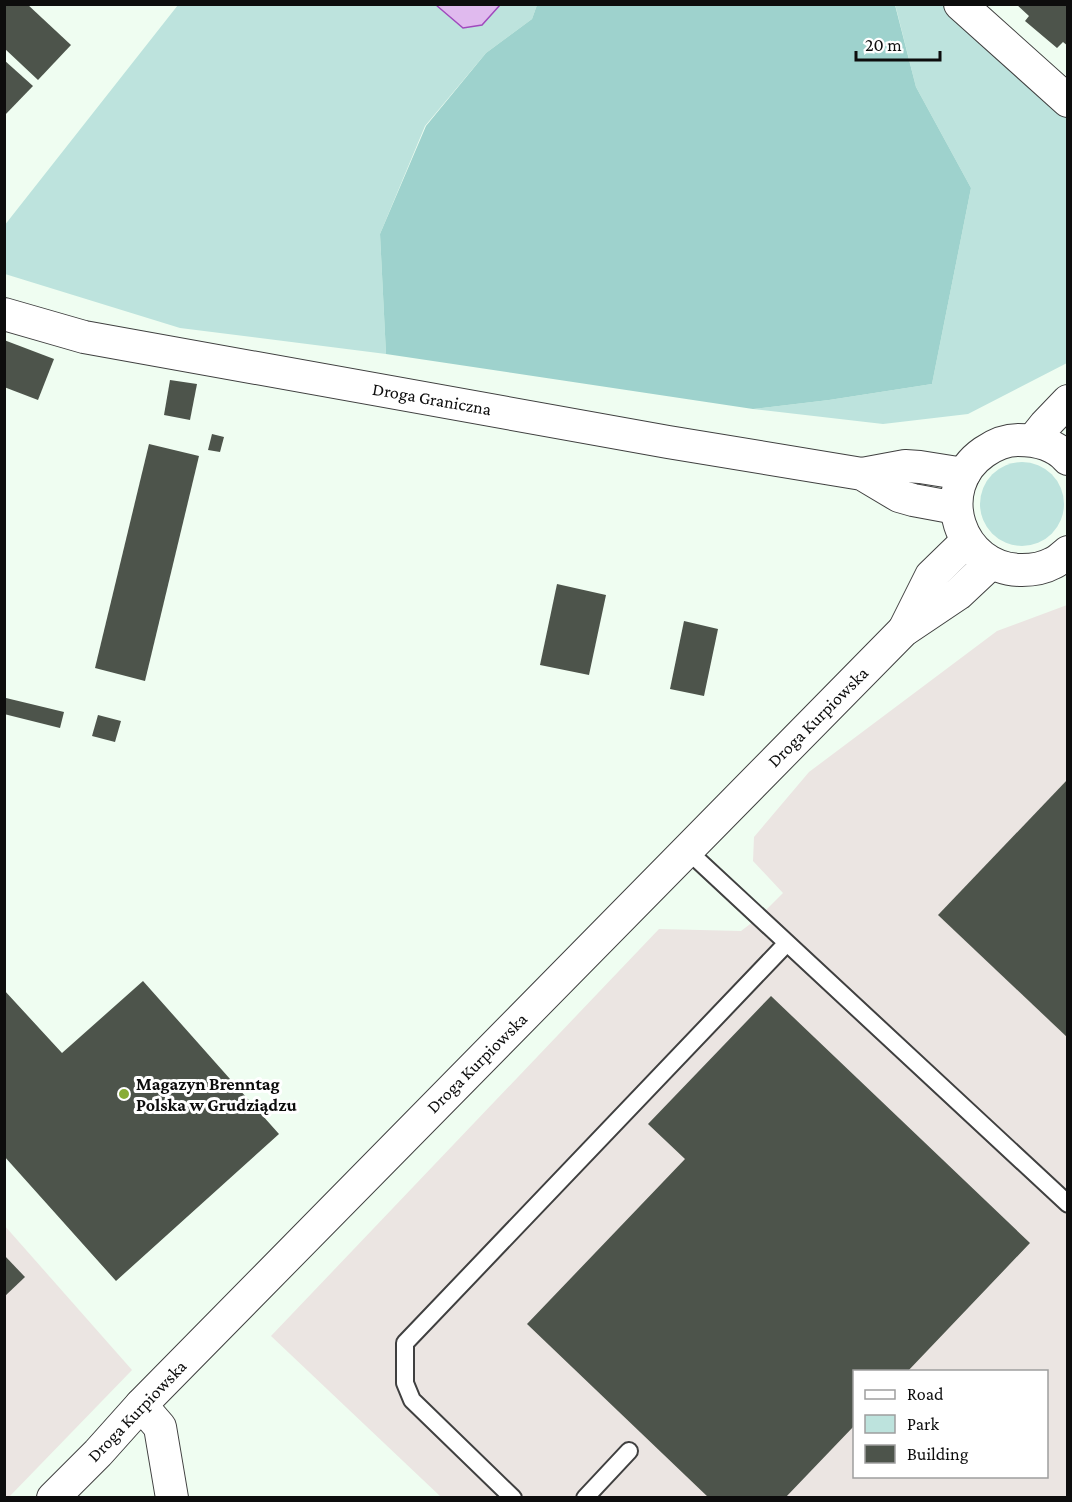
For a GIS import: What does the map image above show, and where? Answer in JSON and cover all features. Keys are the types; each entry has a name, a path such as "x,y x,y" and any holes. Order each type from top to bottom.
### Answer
{"street":[{"path":"960,4 1068,101"},
{"name":"Droga Graniczna","path":"4,314 84,337 657,440 862,474 905,466 920,466 964,474"},
{"path":"1033,440 1068,401"},
{"path":"1066,453 1033,440 1013,440 993,446 976,458 964,474 957,490 956,508 959,525 967,541 977,553 991,563 1011,570 1033,570 1053,563 1068,552"},
{"name":"Droga Graniczna","path":"862,474 899,496 956,508"},
{"name":"Droga Kurpiowska","path":"903,631 931,576 967,541"},
{"name":"Droga Kurpiowska","path":"52,1497 98,1453 141,1404 903,631 958,594 991,563"},
{"path":"141,1404 160,1427 172,1497"}],"lane":[{"path":"687,850 1068,1204"},
{"path":"513,1497 412,1400 405,1383 405,1343 786,944"},
{"path":"585,1497 629,1451"}],"shaded area":[{"path":"436,5 500,5 482,25 463,28"},
{"path":"537,5 895,5 916,87 971,188 932,384 753,409 386,354 380,234 426,126 486,53 532,19"},
{"path":"1067,605 1067,1497 441,1497 271,1336 659,929 741,931 783,893 753,861 754,837 809,772 997,631"},
{"path":"4,1225 132,1370 8,1498 4,1497"}],"green space":[{"path":"895,4 975,5 1067,84 1067,363 968,414 883,424 753,409 932,384 971,188 916,87"},
{"path":"178,5 537,5 532,19 486,53 425,126 380,234 386,354 180,328 5,274 4,226"},
{"path":"1022,462 1038,465 1052,474 1061,488 1064,504 1061,520 1052,534 1038,543 1022,546 1006,543 992,534 983,520 980,504 983,488 992,474 1006,465"}],"building":[{"path":"4,4 27,4 71,45 38,80 4,48"},
{"path":"1016,4 1064,4 1068,7 1068,46 1063,42 1057,48 1025,21 1029,16"},
{"path":"4,60 33,86 4,116"},
{"path":"4,340 54,359 38,400 4,387"},
{"path":"170,380 197,384 190,420 164,415"},
{"path":"212,434 224,437 220,452 208,450"},
{"path":"149,444 199,456 145,681 95,668"},
{"path":"557,584 606,595 589,675 540,665"},
{"path":"684,621 718,629 704,696 670,689"},
{"path":"6,698 64,712 60,728 4,714"},
{"path":"98,715 121,721 115,742 92,736"},
{"path":"1068,779 1068,1038 938,915"},
{"name":"Magazyn Brenntag Polska w Grudziądzu","path":"143,981 279,1134 116,1281 4,1156 4,990 62,1053"},
{"path":"771,996 1030,1243 909,1370 853,1370 853,1427 785,1498 709,1498 527,1324 685,1159 648,1124"},
{"path":"4,1255 25,1277 4,1297"}],"place":[{"name":"Magazyn Brenntag Polska w Grudziądzu","path":"124,1094"}]}
